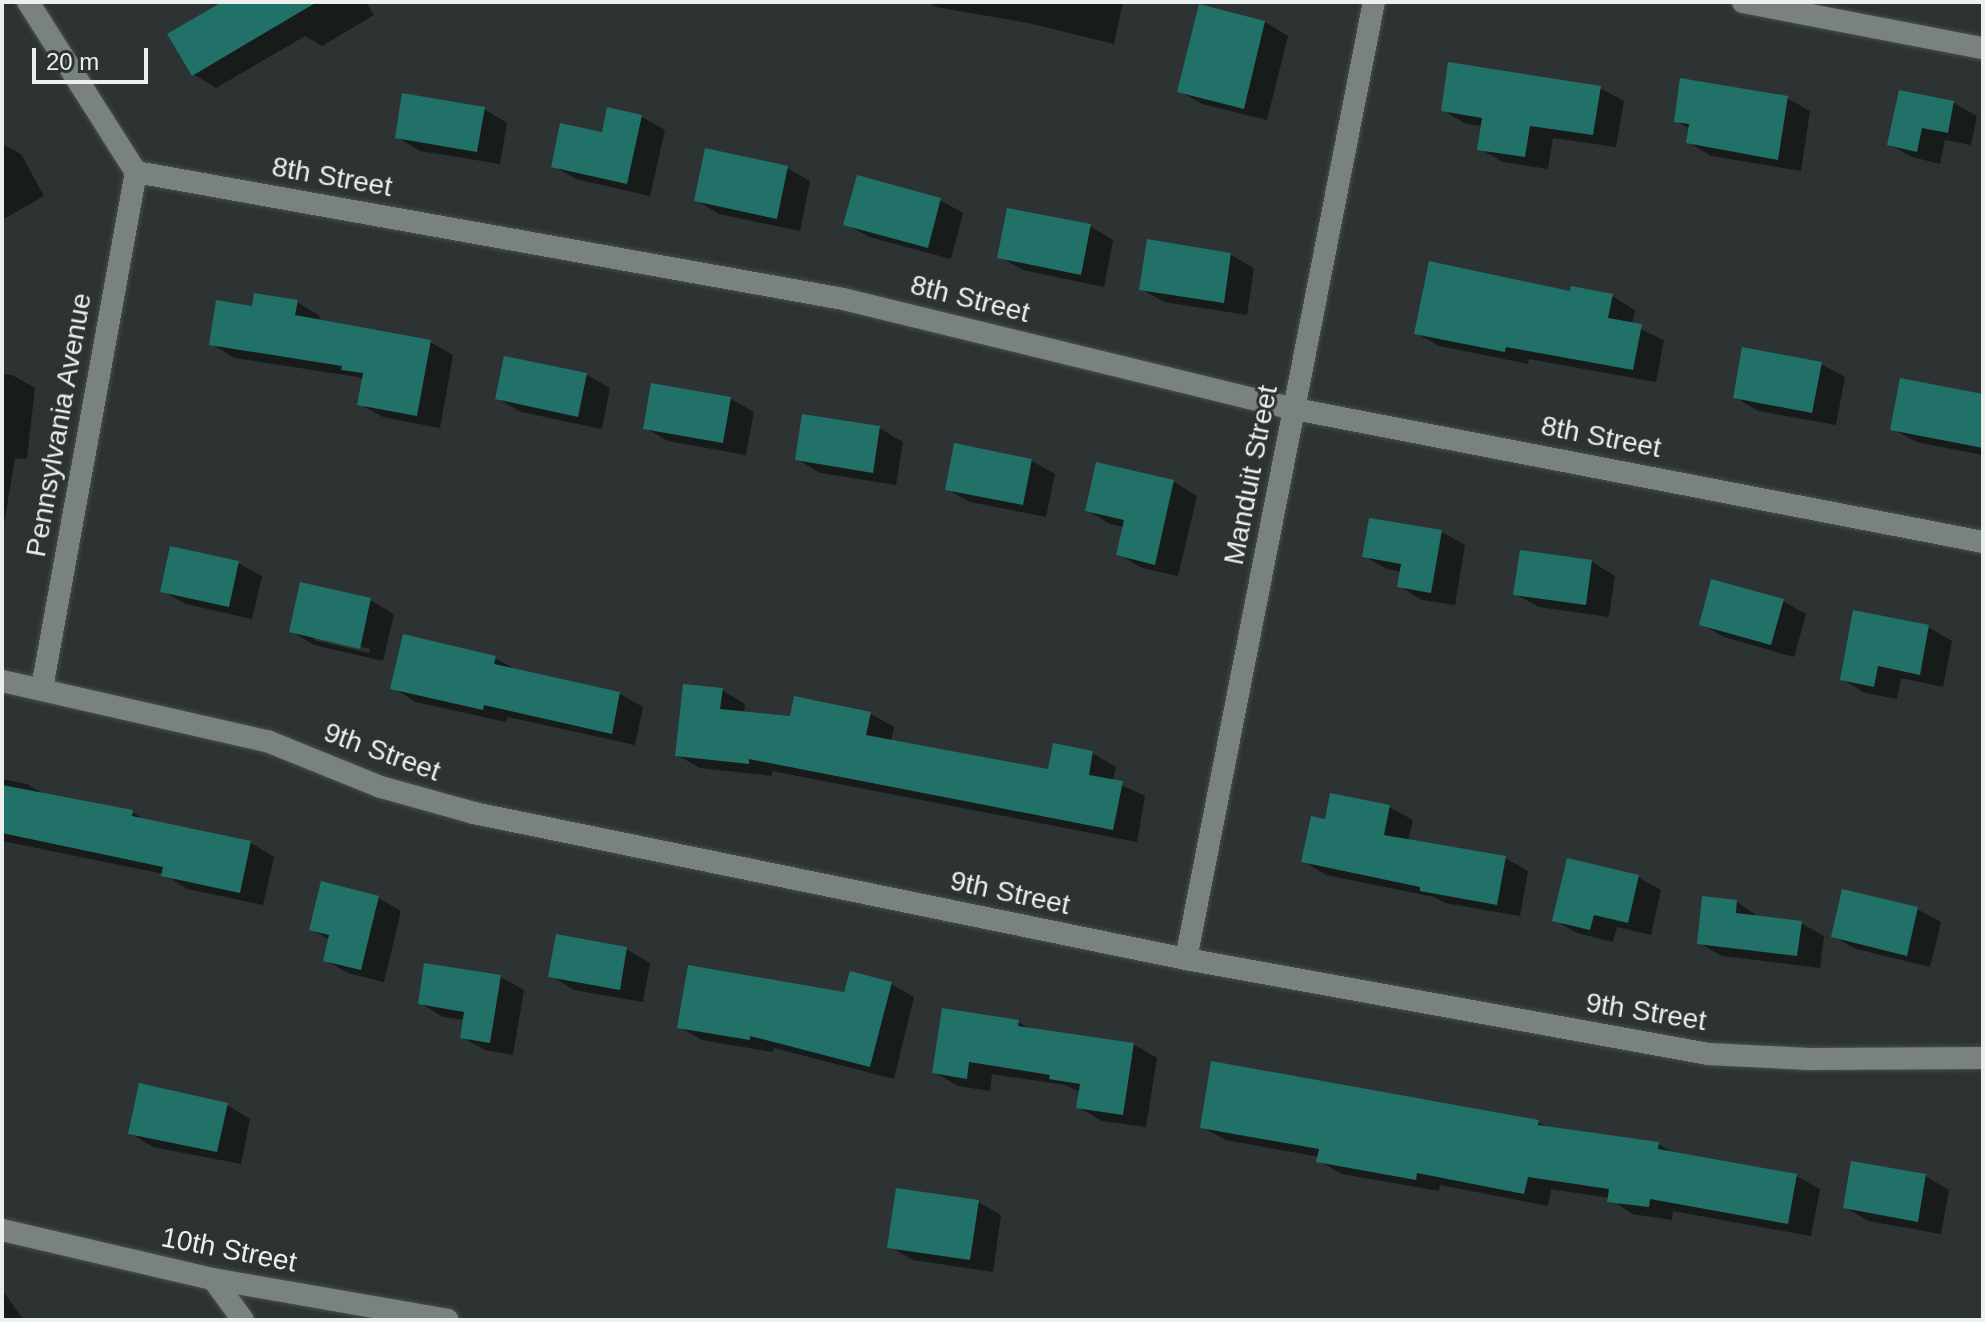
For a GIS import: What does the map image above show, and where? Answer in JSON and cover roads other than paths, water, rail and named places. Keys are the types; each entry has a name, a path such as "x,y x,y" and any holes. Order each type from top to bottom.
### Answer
{"street":[{"path":"28,2 136,172"},
{"name":"Manduit Street","path":"1186,959 1374,2"},
{"path":"1743,2 1983,48"},
{"name":"8th Street","path":"136,172 843,299 1295,409 1983,542"},
{"name":"Pennsylvania Avenue","path":"42,688 136,172"},
{"name":"9th Street","path":"2,681 267,741 381,787 474,813 1186,959 1708,1054 1810,1059 1983,1058"},
{"name":"10th Street","path":"2,1230 213,1279 447,1320"},
{"path":"213,1279 243,1320"}]}
